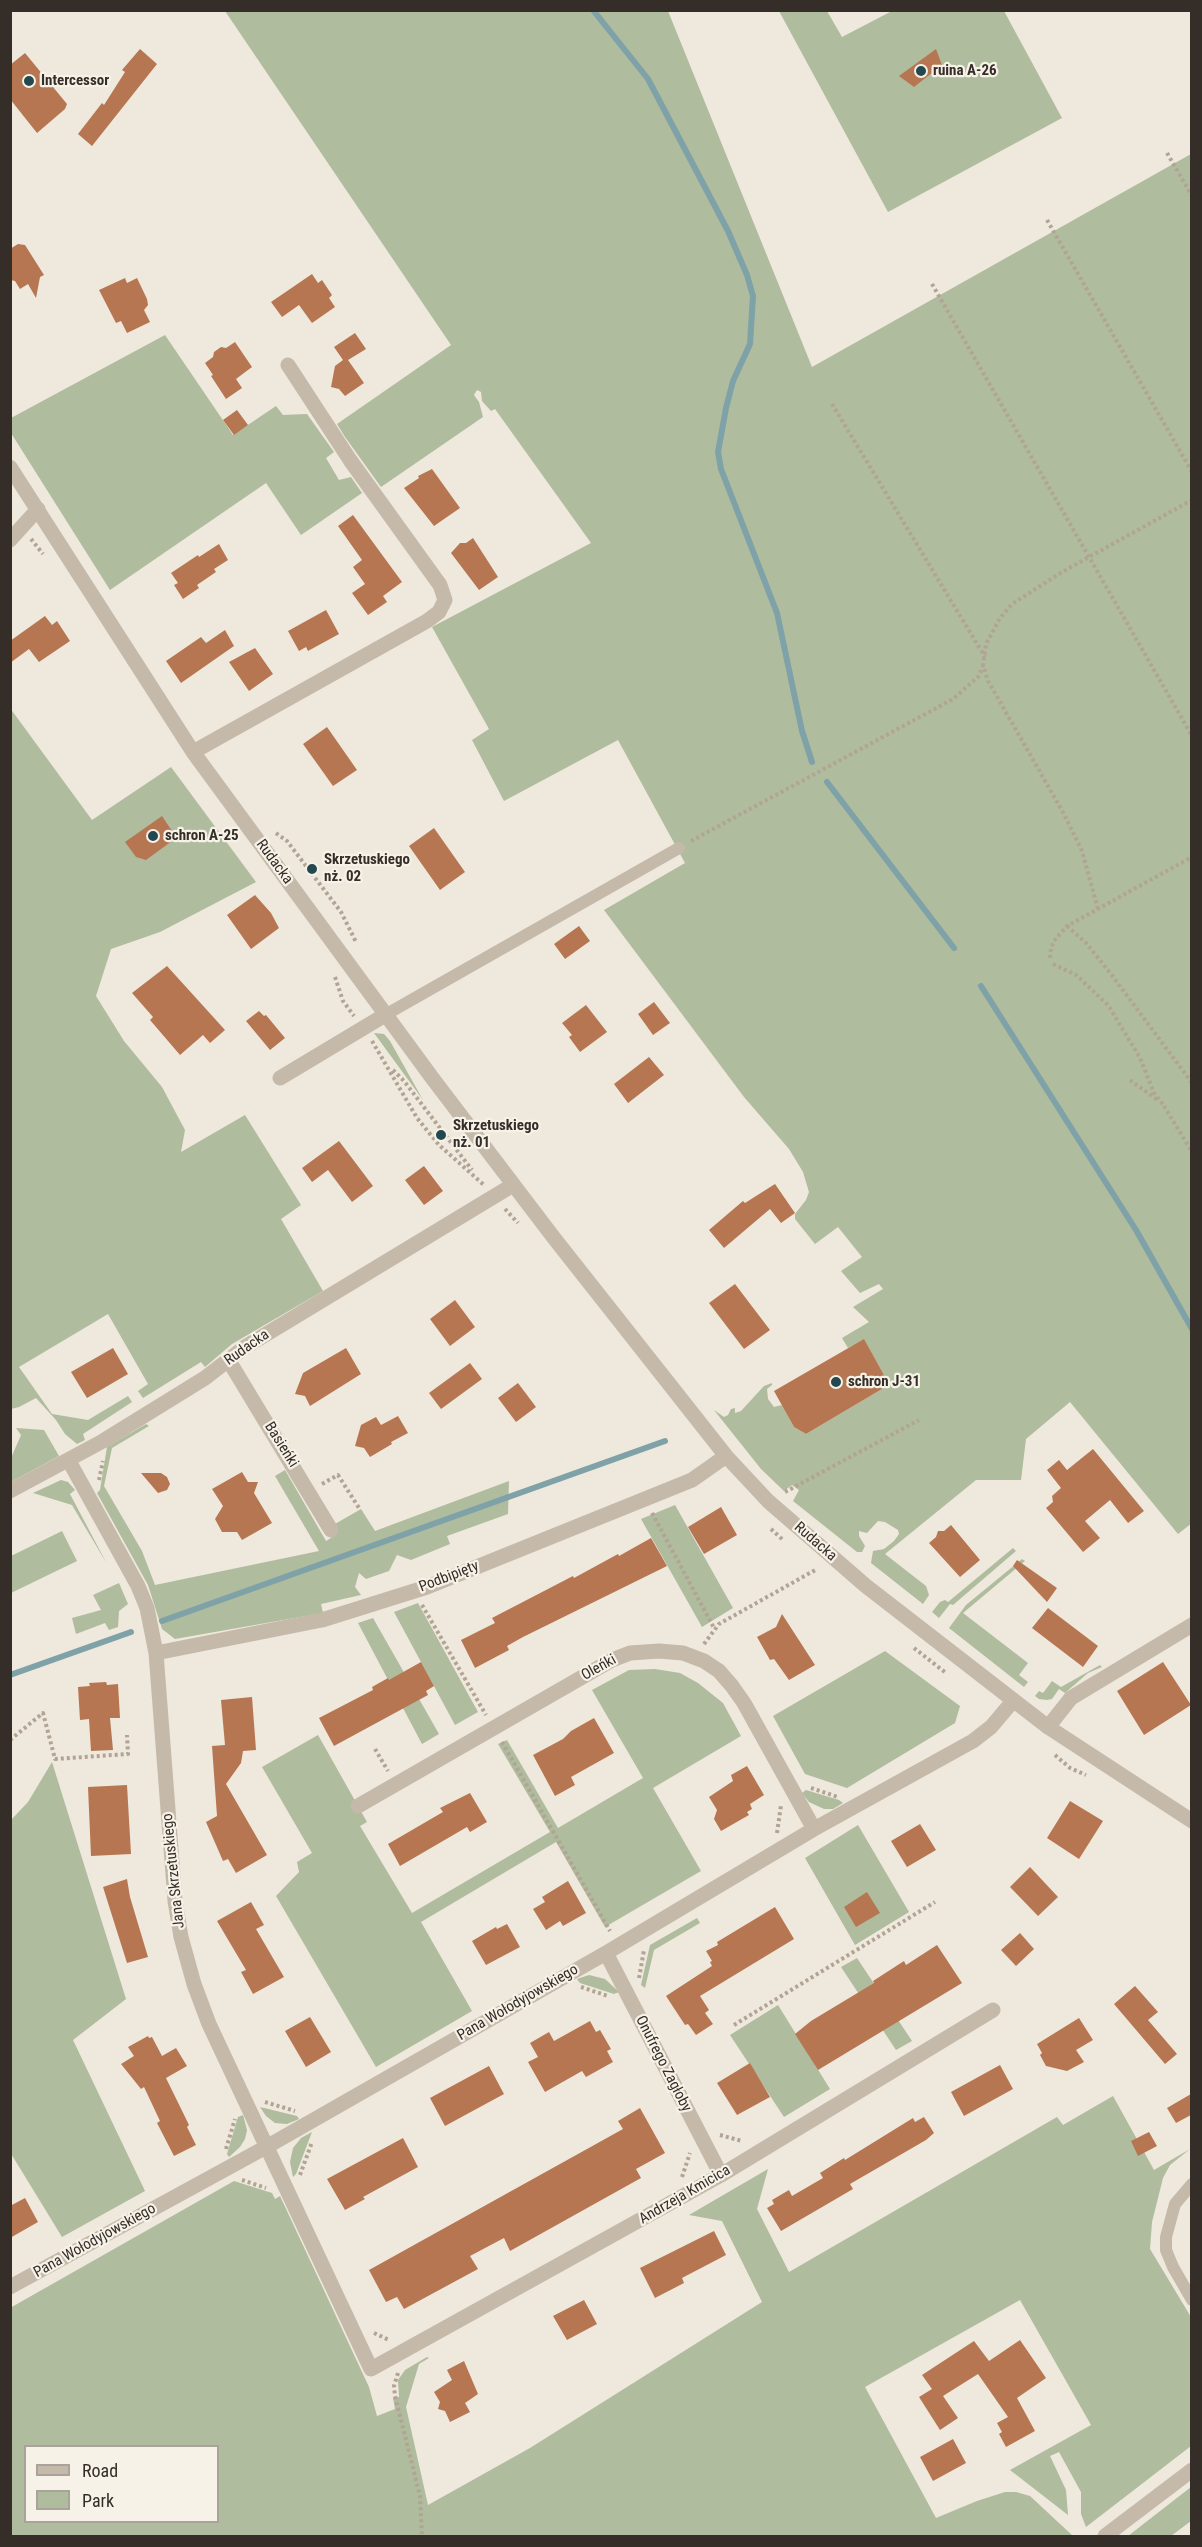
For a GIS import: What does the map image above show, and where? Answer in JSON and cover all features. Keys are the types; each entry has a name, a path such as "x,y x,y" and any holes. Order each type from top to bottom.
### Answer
{"street":[{"path":"193,752 427,621 439,612 445,600 440,585 350,460 288,364"},
{"name":"Rudacka","path":"10,467 193,752 385,1015 513,1185 726,1456 768,1502 866,1586 1048,1727 1191,1821"},
{"path":"10,540 38,509"},
{"path":"280,1078 385,1015"},
{"name":"Rudacka","path":"10,1491 69,1461 205,1378 245,1347 513,1185"},
{"name":"Basieńki","path":"229,1361 331,1530"},
{"name":"Podbipięty","path":"156,1653 322,1620 427,1587 692,1480 726,1456"},
{"name":"Jana Skrzetuskiego","path":"69,1461 138,1586 147,1608 156,1653 175,1901 181,1937 204,2011 371,2369"},
{"path":"1048,1727 1071,1698 1191,1625"},
{"name":"Oleńki","path":"358,1806 619,1656 653,1651 688,1655 704,1661 718,1671 736,1691 814,1829"},
{"name":"Pana Wołodyjowskiego","path":"10,2287 268,2146 606,1953 814,1829 975,1740 991,1727 1013,1701"},
{"name":"Onufrego Zagłoby","path":"606,1953 721,2175"},
{"name":"Andrzeja Kmicica","path":"371,2369 721,2175 993,2010"},
{"path":"1105,2536 1191,2470"}],"lane":[{"path":"385,1015 679,848"},
{"path":"1191,2184 1175,2204 1166,2238 1166,2250 1191,2300"}],"path":[{"path":"1167,153 1191,196"},
{"path":"1047,220 1191,472"},
{"path":"932,284 1191,736"},
{"path":"832,404 985,657"},
{"path":"679,848 953,699 978,677 985,657 986,644 993,629 1012,604 1191,500"},
{"path":"983,665 988,681 1059,804 1082,851 1098,909"},
{"path":"1050,958 1054,941 1067,926 1191,857"},
{"path":"1067,926 1086,943 1112,974 1191,1083"},
{"path":"1053,964 1076,975 1108,1005 1140,1058 1154,1093 1165,1107 1191,1152"},
{"path":"388,1066 404,1082 477,1177"},
{"path":"1130,1080 1165,1107"},
{"path":"785,1500 781,1495 919,1420"},
{"path":"87,1492 96,1486 101,1472 103,1451 98,1443"},
{"path":"649,1507 714,1628"},
{"path":"418,1599 612,1935"},
{"path":"10,1740 44,1713 56,1760 128,1754 127,1735"},
{"path":"734,2025 935,1902"},
{"path":"371,2330 385,2339 396,2340"},
{"path":"395,2396 420,2496 422,2536"}],"green space":[{"path":"225,11 668,11 812,367 1191,154 1192,1523 1178,1534 1070,1402 1026,1439 1021,1480 976,1480 885,1554 926,1586 929,1595 923,1604 871,1563 873,1551 884,1549 894,1541 899,1534 898,1530 885,1522 878,1521 867,1533 859,1531 859,1536 865,1546 862,1552 857,1552 793,1501 799,1490 792,1485 784,1491 761,1469 714,1410 724,1417 731,1409 735,1408 735,1413 741,1411 764,1386 772,1383 767,1389 768,1399 774,1407 782,1405 794,1427 806,1434 882,1389 884,1375 864,1340 848,1348 842,1338 869,1322 853,1307 883,1289 879,1284 860,1293 841,1271 862,1257 838,1227 815,1244 795,1219 795,1214 809,1192 803,1172 789,1149 744,1097 604,910 685,863 618,740 504,801 472,740 489,729 432,627 591,543 495,409 491,411 482,401 481,392 477,390 474,395 479,402 483,417 381,487 345,437 337,424 451,345"},
{"path":"779,11 827,11 842,37 892,11 1004,11 1062,118 888,212"},
{"path":"165,335 233,435 276,406 283,415 307,414 334,452 326,458 339,480 351,477 362,493 301,535 266,483 110,590 11,433 11,418"},
{"path":"10,708 92,820 171,767 256,882 160,932 111,949 96,996 124,1041 162,1087 185,1130 181,1152 245,1115 301,1205 281,1219 323,1291 232,1344 205,1367 201,1362 143,1398 138,1391 148,1384 108,1314 19,1367 52,1414 88,1420 128,1396 132,1402 83,1434 85,1440 77,1444 65,1434 36,1398 11,1409"},
{"path":"374,1033 384,1034 390,1041 423,1100"},
{"path":"146,1424 149,1426 112,1448 104,1486 142,1551 155,1585 319,1551 275,1476 285,1470 326,1541 334,1536 335,1524 361,1509 375,1531 509,1481 508,1514 447,1536 450,1544 411,1560 397,1555 389,1571 366,1579 359,1573 355,1587 361,1595 321,1604 323,1613 175,1639 162,1629 148,1585 97,1493 100,1490 107,1447"},
{"path":"16,1428 44,1430 59,1456 11,1482 11,1458 21,1435"},
{"path":"61,1480 68,1482 75,1490 70,1494 107,1564 72,1505 33,1493"},
{"path":"675,1505 733,1608 702,1627 641,1519"},
{"path":"62,1531 77,1561 11,1593 11,1556"},
{"path":"1013,1548 1016,1551 953,1605 950,1604 939,1618 932,1612 940,1602 945,1600 948,1602"},
{"path":"1022,1559 1025,1561 963,1613 1028,1663 1019,1675 1028,1682 1024,1687 949,1628 966,1605"},
{"path":"119,1583 128,1604 119,1611 118,1627 109,1630 105,1623 76,1634 72,1618 101,1610 93,1595"},
{"path":"418,1603 478,1712 455,1725 394,1612"},
{"path":"373,1618 439,1734 422,1744 358,1623"},
{"path":"885,1651 960,1706 955,1723 847,1788 805,1774 773,1716"},
{"path":"1100,1665 1102,1667 1088,1673 1065,1693 1059,1689 1052,1699 1047,1700 1035,1696 1039,1691 1043,1693 1052,1681 1061,1687"},
{"path":"655,1669 680,1673 698,1683 723,1703 741,1736 653,1788 701,1871 605,1927 556,1842 421,1922 472,2011 376,2067 276,1896 299,1872 297,1862 312,1853 262,1767 318,1735 367,1822 360,1826 412,1913 550,1832 498,1744 507,1740 558,1828 643,1778 592,1690 629,1670"},
{"path":"52,1762 126,1999 73,2040 145,2191 62,2237 10,2152 11,1820 28,1802"},
{"path":"806,1790 843,1803 833,1809 824,1809 809,1802 802,1793"},
{"path":"858,1825 909,1912 855,1945 805,1858"},
{"path":"697,1918 700,1923 654,1950 645,1988 641,1985 650,1945"},
{"path":"857,1958 912,2041 896,2050 841,1967"},
{"path":"589,1975 605,1979 619,1992 614,1994 580,1983 577,1979"},
{"path":"778,2005 830,2089 784,2117 730,2035"},
{"path":"1113,2096 1154,2170 1190,2149 1170,2165 1163,2178 1152,2222 1150,2249 1191,2317 1191,2446 1086,2527 1081,2514 1081,2492 1059,2452 1050,2456 1066,2490 1068,2515 1010,2470 1091,2425 1020,2300 865,2387 936,2518 977,2501 1005,2492 1016,2492 1030,2496 1073,2536 11,2536 10,2308 234,2181 272,2193 275,2199 280,2196 369,2387 377,2416 395,2409 393,2398 399,2397 398,2380 405,2370 429,2358 419,2364 406,2407 428,2505 530,2448 762,2302 722,2221 689,2215 768,2169 757,2209 789,2272 1057,2117 1063,2125"},
{"path":"260,2107 297,2116 299,2119 287,2124 275,2123"},
{"path":"243,2115 247,2130 245,2139 229,2157 227,2154 238,2117"},
{"path":"312,2132 293,2177 290,2162 293,2148 301,2138"},
{"path":"1191,2487 1191,2521 1171,2536 1128,2536"}],"building":[{"path":"140,49 157,64 92,146 78,134 102,103 104,105 125,72 122,70"},
{"name":"ruina A-26","path":"936,49 942,65 914,87 899,76"},
{"name":"Intercessor","path":"25,53 67,104 65,109 37,133 10,99 10,65"},
{"path":"18,244 25,245 44,275 40,277 36,298 28,284 20,289 15,281 10,280 10,249"},
{"path":"312,274 318,283 322,280 332,295 329,298 335,307 312,323 299,305 282,317 271,302"},
{"path":"125,278 127,283 137,278 147,299 148,305 144,310 150,322 127,333 121,321 116,323 99,290"},
{"path":"355,333 366,349 348,360 364,383 345,396 339,389 331,387 335,366 343,360 334,347"},
{"path":"235,342 252,367 236,379 242,388 226,399 205,363 221,347 226,348"},
{"path":"237,410 248,425 234,435 223,420"},
{"path":"432,469 460,508 434,526 404,488 419,478 418,476"},
{"path":"353,515 402,582 383,596 387,602 368,615 352,593 365,584 353,567 362,560 338,526"},
{"path":"473,538 498,577 479,590 451,553 460,543 466,543"},
{"path":"219,544 228,560 214,569 216,572 197,585 199,588 183,599 174,585 178,583 171,573"},
{"path":"326,610 339,634 308,651 306,647 299,651 288,631"},
{"path":"45,616 52,625 57,621 70,641 39,662 29,649 10,663 10,641"},
{"path":"225,630 234,646 181,683 166,661 201,637 206,643"},
{"path":"255,648 273,674 249,691 229,662"},
{"path":"327,727 357,770 333,786 303,744"},
{"name":"schron A-25","path":"162,816 172,831 172,841 146,860 136,857 125,842"},
{"path":"434,828 465,872 440,890 409,846"},
{"path":"255,895 271,913 279,928 251,949 227,915"},
{"path":"579,926 590,941 565,959 554,944"},
{"path":"167,966 225,1030 210,1043 203,1035 180,1055 150,1020 153,1017 132,993"},
{"path":"654,1002 670,1023 653,1035 638,1014"},
{"path":"586,1005 607,1032 580,1052 569,1037 572,1035 562,1023"},
{"path":"259,1011 264,1016 266,1015 285,1038 270,1050 246,1021"},
{"path":"649,1057 664,1075 628,1103 614,1084"},
{"path":"339,1141 373,1186 352,1202 328,1170 312,1182 302,1168"},
{"path":"424,1166 443,1191 424,1205 405,1180"},
{"path":"775,1184 795,1213 781,1223 770,1209 724,1248 709,1230 743,1201 745,1203"},
{"path":"735,1284 770,1330 744,1349 709,1303"},
{"path":"455,1300 475,1327 450,1346 430,1319"},
{"name":"schron J-31","path":"864,1339 884,1375 882,1389 806,1434 794,1427 774,1391"},
{"path":"113,1348 128,1374 87,1398 71,1372"},
{"path":"346,1348 361,1374 310,1406 305,1396 295,1394 303,1373"},
{"path":"470,1363 482,1379 441,1409 429,1393"},
{"path":"518,1383 536,1407 516,1422 498,1398"},
{"path":"398,1416 408,1433 370,1457 364,1448 355,1446 361,1425 376,1417 381,1425"},
{"path":"1093,1449 1144,1511 1128,1523 1110,1500 1085,1521 1100,1538 1083,1552 1046,1508 1053,1502 1052,1496 1061,1488 1047,1470 1059,1460 1067,1470"},
{"path":"242,1472 248,1482 258,1482 254,1493 272,1523 242,1540 237,1532 222,1532 215,1519 223,1506 212,1489"},
{"path":"141,1473 161,1473 167,1477 170,1484 167,1490 158,1493"},
{"path":"721,1507 737,1535 704,1554 688,1527"},
{"path":"951,1525 980,1560 960,1577 929,1543 936,1537 938,1531 944,1531"},
{"path":"651,1538 667,1566 523,1637 507,1646 509,1650 475,1668 461,1640 495,1623 492,1618"},
{"path":"1017,1560 1057,1588 1047,1602 1013,1566"},
{"path":"1048,1608 1098,1646 1083,1667 1032,1628"},
{"path":"782,1614 815,1665 789,1680 774,1659 770,1660 757,1637 776,1627"},
{"path":"421,1662 434,1686 426,1691 428,1695 334,1746 319,1718 373,1690 372,1687 388,1678 389,1680"},
{"path":"1163,1662 1191,1705 1144,1735 1117,1691"},
{"path":"106,1682 107,1685 118,1684 120,1718 110,1718 113,1750 91,1751 89,1719 80,1720 78,1687 90,1686 89,1683"},
{"path":"252,1697 256,1750 243,1751 241,1763 226,1784 267,1855 236,1873 228,1859 223,1861 206,1822 217,1816 212,1746 225,1745 221,1700"},
{"path":"594,1718 614,1753 571,1777 575,1785 555,1796 533,1755 563,1739 571,1731"},
{"path":"747,1766 764,1795 750,1804 752,1809 747,1812 749,1815 721,1831 714,1819 717,1810 709,1797 733,1781 731,1775"},
{"path":"127,1785 131,1854 91,1856 88,1787"},
{"path":"470,1793 487,1822 470,1832 467,1827 400,1866 388,1844 443,1812 440,1808"},
{"path":"1070,1801 1103,1821 1079,1859 1047,1838"},
{"path":"920,1824 936,1850 907,1867 891,1841"},
{"path":"1030,1867 1058,1897 1038,1916 1010,1887"},
{"path":"127,1879 148,1957 127,1963 103,1887"},
{"path":"568,1881 586,1913 563,1926 560,1921 546,1930 533,1909 545,1902 542,1897"},
{"path":"867,1892 880,1913 856,1927 844,1907"},
{"path":"251,1902 264,1925 256,1929 284,1977 253,1994 241,1972 246,1970 217,1921"},
{"path":"775,1907 794,1939 700,1996 709,2010 705,2013 713,2024 696,2035 688,2024 685,2025 666,1996 712,1966 710,1962 712,1961 706,1951 718,1945 717,1942"},
{"path":"507,1924 520,1947 486,1965 472,1941 496,1927 497,1929"},
{"path":"1020,1933 1034,1949 1016,1966 1001,1950"},
{"path":"937,1945 962,1983 818,2070 795,2034 811,2021 874,1983 873,1981 904,1961 906,1965"},
{"path":"1135,1986 1158,2012 1148,2020 1177,2054 1165,2064 1114,2004"},
{"path":"310,2017 331,2052 306,2067 285,2031"},
{"path":"1079,2018 1093,2040 1076,2050 1084,2062 1067,2071 1046,2066 1037,2044"},
{"path":"590,2021 596,2032 600,2030 611,2049 607,2051 613,2062 586,2077 582,2071 545,2092 528,2062 538,2057 530,2043 549,2032 554,2041"},
{"path":"148,2036 152,2037 162,2056 176,2048 187,2066 166,2078 196,2145 174,2156 157,2123 160,2121 144,2087 141,2089 121,2064 134,2056 128,2047"},
{"path":"750,2063 770,2097 737,2115 717,2083"},
{"path":"1000,2065 1013,2089 964,2116 951,2092"},
{"path":"489,2066 504,2094 445,2126 430,2098"},
{"path":"1191,2094 1191,2115 1176,2123 1167,2108"},
{"path":"640,2108 665,2153 636,2169 641,2178 510,2251 504,2238 470,2256 478,2269 404,2309 397,2297 386,2302 369,2270 623,2129 618,2121"},
{"path":"924,2117 934,2133 926,2140 850,2184 853,2189 781,2231 767,2208 774,2204 772,2200 789,2190 792,2196 823,2178 820,2173 844,2158 845,2160 913,2118 915,2122"},
{"path":"1149,2132 1157,2146 1138,2156 1131,2141"},
{"path":"403,2138 418,2167 363,2197 365,2199 345,2210 327,2179"},
{"path":"25,2198 38,2222 10,2238 10,2206"},
{"path":"714,2231 726,2255 682,2278 684,2283 655,2298 640,2268"},
{"path":"584,2300 597,2324 567,2340 553,2316"},
{"path":"1020,2340 1046,2378 1017,2398 1035,2431 1006,2447 999,2434 1002,2432 997,2423 1008,2417 978,2374 943,2396 958,2418 940,2430 919,2397 932,2389 922,2375 974,2341 989,2361"},
{"path":"464,2361 478,2394 465,2403 470,2412 450,2422 445,2411 438,2409 440,2402 434,2392 452,2380 447,2370"},
{"path":"953,2439 966,2463 933,2481 920,2457"}],"waterway":[{"path":"593,10 648,79 728,231 747,275 753,296 750,344 733,381 718,452 721,469 777,613 802,731 812,762"},
{"path":"827,782 954,948"},
{"path":"981,986 1136,1230 1192,1329"},
{"path":"162,1621 665,1441"},
{"path":"10,1675 131,1632"}],"place":[{"name":"ruina A-26","path":"921,71"},
{"name":"Intercessor","path":"29,81"},
{"name":"schron A-25","path":"153,836"},
{"name":"Skrzetuskiego nż. 02","path":"312,869"},
{"name":"Skrzetuskiego nż. 01","path":"441,1135"},
{"name":"schron J-31","path":"836,1382"}]}
